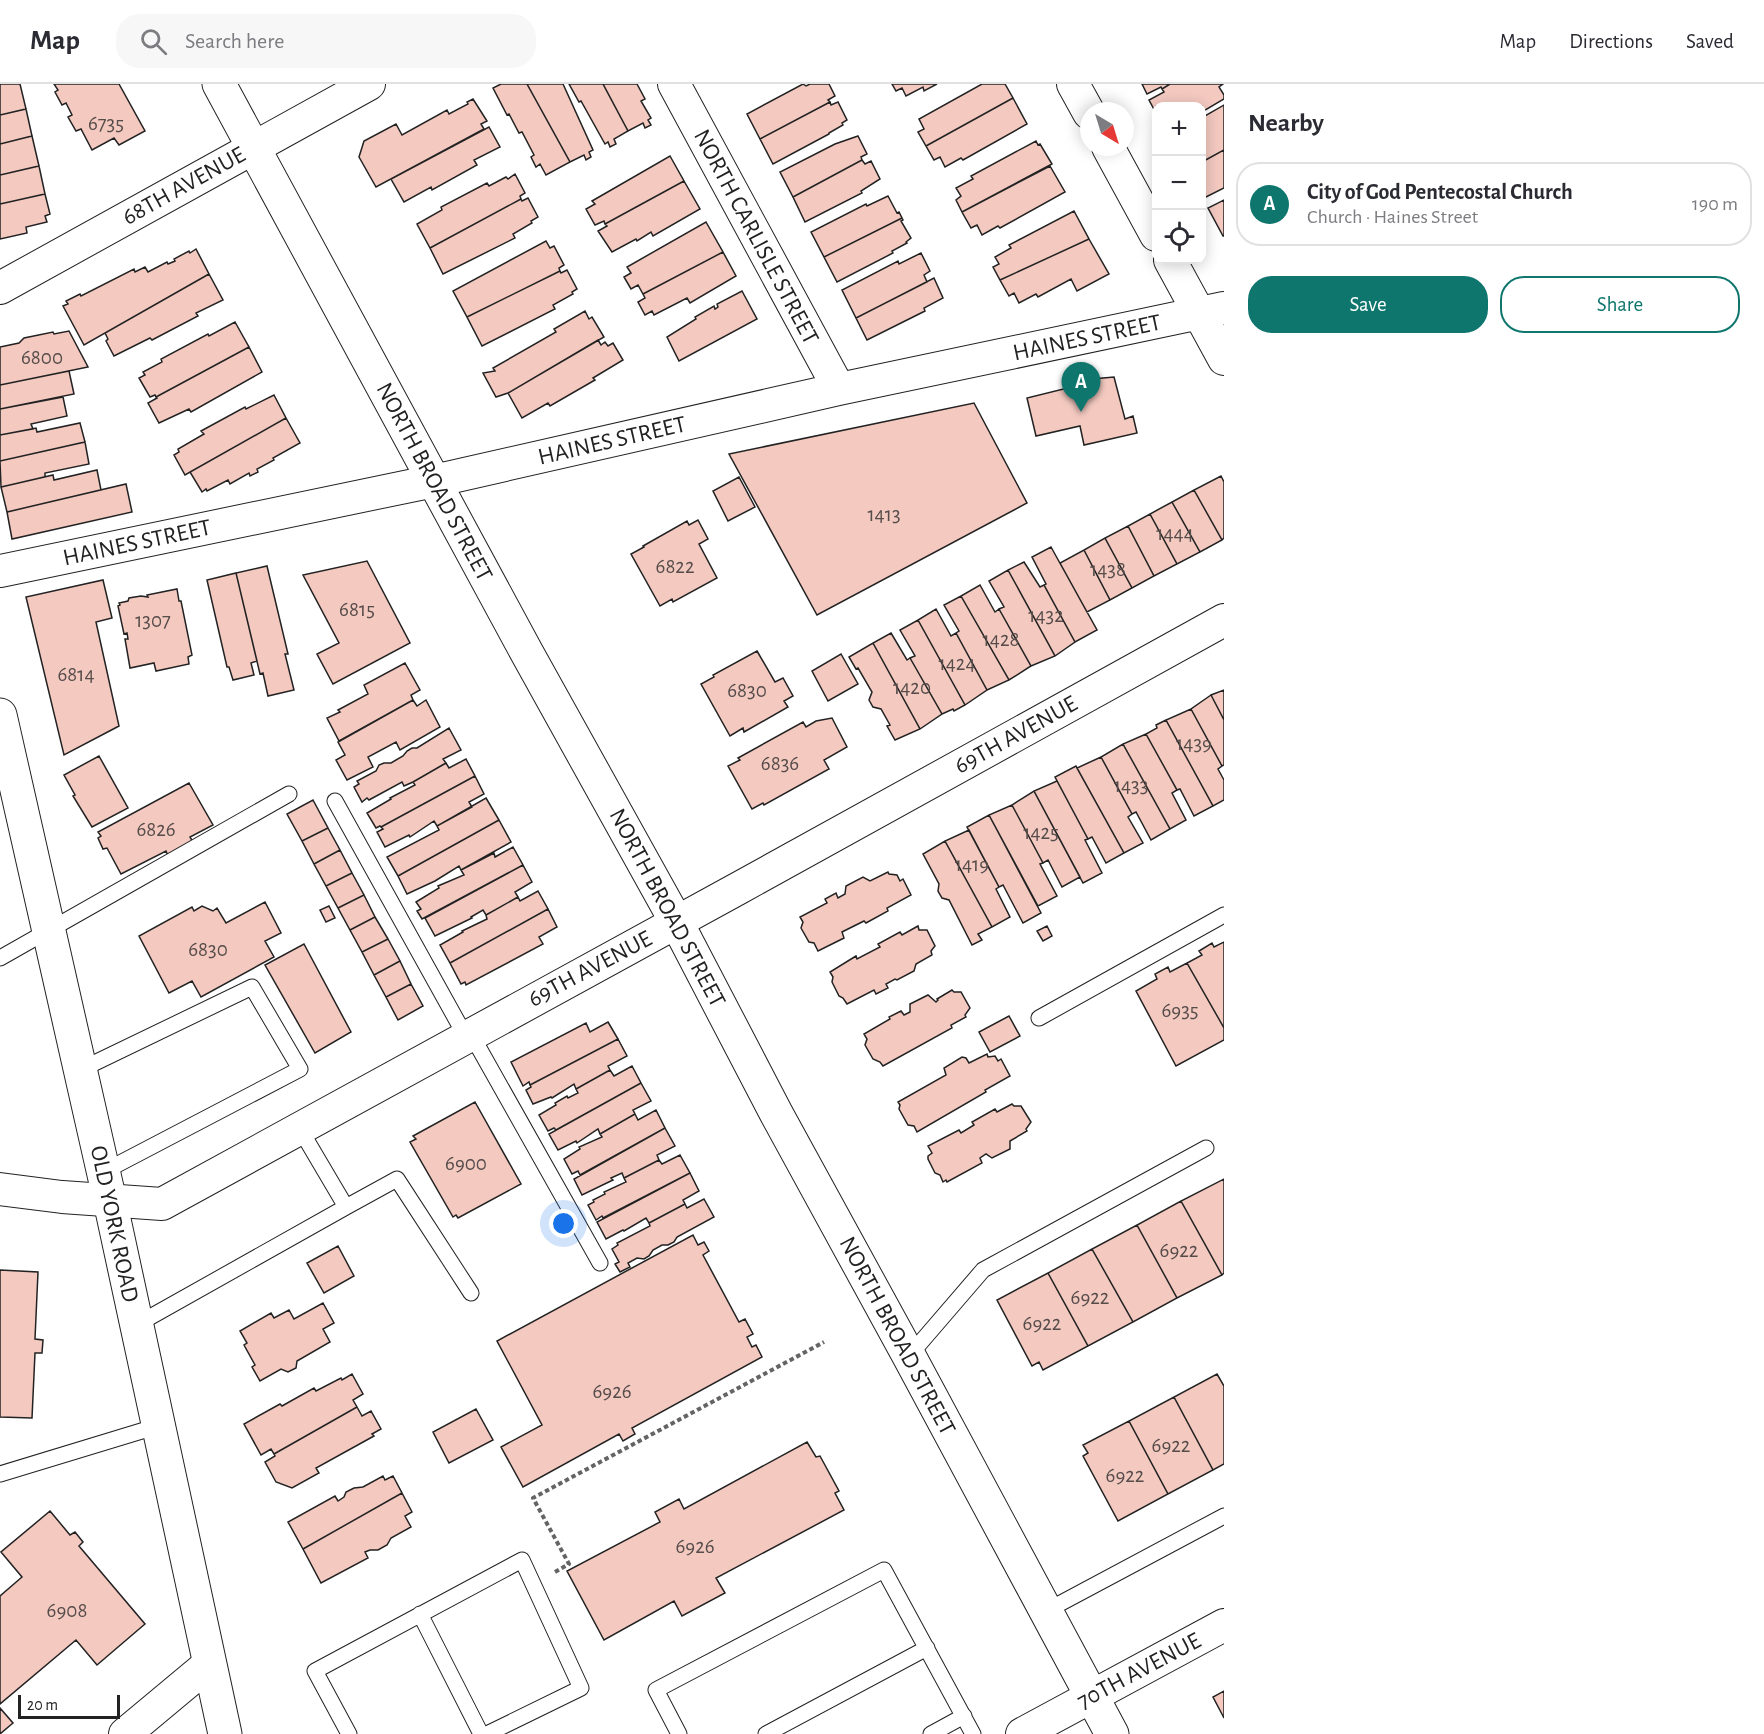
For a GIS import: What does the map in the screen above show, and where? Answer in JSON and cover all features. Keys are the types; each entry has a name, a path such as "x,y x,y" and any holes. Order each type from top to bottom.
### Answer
{"main road":[{"name":"NORTH BROAD STREET","path":"219,84 527,653 677,922 776,1113 1112,1734"},
{"name":"OLD YORK ROAD","path":"0,715 106,1186 225,1734"}],"street":[{"name":"68TH AVENUE","path":"0,288 369,84"},
{"name":"NORTH CARLISLE STREET","path":"674,84 839,389"},
{"path":"1073,84 1083,102"},
{"path":"1113,156 1152,228"},
{"path":"1173,264 1216,315 1224,359"},
{"name":"HAINES STREET","path":"0,572 434,481 839,389 1216,315"},
{"name":"69TH AVENUE","path":"0,1189 62,1197 106,1186 162,1204 1224,620"},
{"name":"70TH AVENUE","path":"1023,1734 1224,1625"},
{"path":"125,1734 209,1664"}],"lane":[{"path":"0,958 289,794"},
{"path":"335,801 600,1263"},
{"path":"1039,1018 1224,915"},
{"path":"80,1070 252,987 300,1069 106,1186"},
{"path":"300,1129 346,1207"},
{"path":"909,1356 983,1270 1206,1148"},
{"path":"136,1325 397,1179 471,1293"},
{"path":"0,1474 158,1426"},
{"path":"1046,1611 1224,1515"},
{"path":"349,1734 315,1671 522,1560 581,1688 488,1734"},
{"path":"679,1734 656,1690 884,1570 973,1734"},
{"path":"420,1614 481,1734"},
{"path":"766,1734 927,1648"},
{"path":"931,1734 964,1716"}],"path":[{"path":"533,1583 569,1564 533,1498 824,1342"}],"building":[{"path":"0,84 20,84 26,109 0,115"},
{"path":"54,84 119,84 145,131 119,145 114,138 92,150 81,129 76,131 68,117 72,115 66,103 62,105 55,92 58,90"},
{"path":"501,84 527,84 570,162 546,175 540,164 536,167 531,157 534,155 522,132 519,133 509,114 507,115 493,88"},
{"path":"527,84 563,84 593,150 589,152 591,157 586,160 584,155 570,162"},
{"path":"569,84 603,84 628,131 614,139 616,144 610,147 608,142 605,144"},
{"path":"603,84 637,84 645,99 641,101 651,118 648,120 651,125 645,128 643,123 628,131"},
{"path":"803,84 806,86 829,84 835,96 828,100 830,102 760,139 747,114"},
{"path":"892,84 937,84 924,91 923,87 906,96 902,88 896,91"},
{"path":"982,84 1005,84 1013,98 926,146 918,132 924,129 919,119"},
{"path":"1142,84 1170,84 1147,94"},
{"path":"1170,84 1223,84 1219,87 1224,99 1206,110 1206,102 1152,102 1152,106 1149,100 1164,92 1162,89"},
{"path":"1013,98 1027,124 963,160 961,158 945,167 940,157 934,160 926,146"},
{"path":"473,99 487,121 481,124 484,129 376,187 359,157 364,141 396,124 402,135 447,110 449,114"},
{"path":"830,102 831,105 838,102 847,120 842,123 843,125 773,164 760,139"},
{"path":"1224,105 1224,150 1206,160 1206,156 1206,115"},
{"path":"26,109 32,136 0,144 0,115"},
{"path":"489,127 500,147 474,160 477,165 432,190 431,187 404,202 391,179"},
{"path":"32,136 39,166 0,175 0,144"},
{"path":"858,136 867,154 861,157 862,160 793,197 780,172 835,144"},
{"path":"1036,141 1052,164 962,212 956,200 961,196 956,188 973,179 971,176"},
{"path":"1224,150 1224,188 1206,197 1206,160"},
{"path":"670,156 684,181 605,224 604,221 595,225 586,209 595,204 592,201"},
{"path":"862,160 865,164 871,161 880,179 861,191 862,193 805,222 793,197"},
{"path":"39,166 45,194 0,204 0,175"},
{"path":"1050,166 1065,192 1000,228 998,226 982,235 977,225 971,228 962,212"},
{"path":"515,174 525,193 520,196 521,199 430,248 417,224 442,210 441,207 487,183 489,186"},
{"path":"684,181 700,209 653,236 651,232 612,252 598,231 607,226 605,224"},
{"path":"45,194 50,214 45,216 47,222 26,227 27,233 0,239 0,204"},
{"path":"888,196 902,218 824,257 811,232 866,204 867,206"},
{"path":"528,198 538,217 531,221 532,223 513,234 515,238 443,274 430,248 521,199 522,201"},
{"path":"1224,200 1224,236 1223,236 1208,208"},
{"path":"1074,211 1089,239 1000,280 993,267 999,264 995,257 1011,248 1009,245"},
{"path":"902,218 901,221 911,238 907,243 892,251 893,253 837,282 824,257"},
{"path":"706,222 723,252 643,294 638,285 631,289 624,277 631,273 627,267"},
{"path":"1089,239 1109,274 1077,291 1071,279 1038,297 1036,294 1019,303 1014,293 1009,296 1000,280"},
{"path":"546,241 550,248 554,246 564,265 559,268 560,271 467,317 453,291"},
{"path":"196,249 209,274 84,345 63,306 68,304 66,301 80,294 81,296 134,269 135,272 145,267 148,272"},
{"path":"723,252 736,276 690,303 687,298 654,315 652,311 645,315 638,302 645,298 643,294"},
{"path":"921,253 930,271 924,275 927,282 856,318 842,290 898,261 899,264"},
{"path":"567,270 577,289 572,292 573,294 553,305 555,309 482,346 467,317 560,271 561,273"},
{"path":"209,274 223,300 196,313 198,316 152,340 150,338 114,356 106,341 108,339 105,333"},
{"path":"934,278 943,298 924,308 925,311 867,340 856,318"},
{"path":"742,291 757,319 679,361 667,337 696,319 695,317 714,306 715,309 718,307 717,304"},
{"path":"585,311 589,319 592,317 604,337 508,393 496,397 483,373 495,371 493,368 556,332 554,329"},
{"path":"235,322 249,347 156,397 155,395 150,397 139,378 145,375 143,372 162,362 161,359"},
{"path":"69,331 88,367 0,385 0,347 19,343 24,338"},
{"path":"598,340 601,345 605,342 608,346 613,343 623,360 593,378 595,380 550,406 548,403 522,418 508,393"},
{"path":"249,347 262,372 191,412 189,409 159,423 148,403"},
{"path":"69,371 74,394 0,409 0,385"},
{"path":"1114,377 1125,419 1133,416 1137,433 1084,445 1080,426 1036,436 1027,398 1092,382 1092,379"},
{"path":"274,395 286,418 185,475 174,455 179,452 178,449 204,434 201,431 245,407 246,409"},
{"path":"63,397 67,416 31,424 33,429 0,435 0,409"},
{"path":"974,403 1027,503 817,615 729,454"},
{"path":"286,418 300,443 273,458 274,460 257,469 258,472 250,476 249,473 230,484 228,480 202,492 190,472"},
{"path":"80,423 85,442 0,461 0,435 36,428 37,432"},
{"path":"85,442 89,464 45,473 45,477 1,487 0,461"},
{"path":"97,470 101,490 7,512 1,487 53,475 54,480"},
{"path":"1221,476 1224,482 1224,538 1222,540 1194,490"},
{"path":"739,477 755,507 728,521 713,491"},
{"path":"126,484 132,512 12,539 7,512"},
{"path":"1194,490 1222,540 1200,552 1172,502"},
{"path":"1172,502 1200,552 1177,564 1150,514"},
{"path":"1150,514 1177,564 1154,576 1128,526"},
{"path":"698,520 708,539 699,544 717,578 673,602 672,599 660,606 631,554 687,521 689,525"},
{"path":"1128,526 1154,576 1132,588 1105,538"},
{"path":"1105,538 1132,588 1110,600 1084,550"},
{"path":"1051,547 1097,630 1075,642 1044,585 1046,584 1032,557"},
{"path":"1084,550 1110,600 1087,612 1060,563"},
{"path":"367,561 410,643 333,684 317,654 339,643 303,575"},
{"path":"1024,562 1040,587 1044,585 1075,642 1055,656 1008,570"},
{"path":"267,566 294,690 268,696 263,673 260,674 236,573"},
{"path":"1008,570 1055,656 1031,666 999,609 1004,607 989,581"},
{"path":"236,573 257,661 251,663 254,675 233,680 229,667 227,667 207,580"},
{"path":"103,580 112,618 96,622 119,726 64,755 26,597"},
{"path":"980,585 995,612 999,609 1031,666 1009,680 961,596"},
{"path":"177,589 192,655 188,657 189,664 156,671 154,663 130,668 125,639 128,639 127,633 124,634 119,603 128,601 129,598 148,597 147,595"},
{"path":"961,596 1009,680 987,690 956,633 959,631 944,605"},
{"path":"936,609 951,636 956,633 987,690 965,705 918,620"},
{"path":"918,620 965,705 954,711 953,709 942,714 910,658 915,656 900,630"},
{"path":"891,633 907,660 910,658 942,714 920,729 873,643"},
{"path":"873,643 920,729 895,740 881,709 873,707 869,700 872,692 849,657"},
{"path":"757,651 775,682 783,678 793,696 784,701 788,707 744,732 743,728 730,736 701,684"},
{"path":"841,654 858,684 828,701 812,671"},
{"path":"405,663 420,690 411,695 413,700 339,741 327,718 368,694 364,685"},
{"path":"1224,690 1224,720 1211,695"},
{"path":"1211,695 1224,720 1224,765 1222,766 1191,709"},
{"path":"413,700 417,706 426,700 440,727 400,750 396,742 368,757 373,767 347,780 336,760 345,755 338,742"},
{"path":"1191,709 1222,766 1218,769 1224,780 1224,800 1213,806 1166,720"},
{"path":"832,718 847,747 824,760 829,769 764,805 763,803 752,809 728,766 740,760 738,758 803,722 806,727 816,721"},
{"path":"1166,720 1213,806 1194,816 1146,734"},
{"path":"449,728 461,750 443,759 446,763 413,782 404,786 402,782 362,802 354,787 359,784 357,781 376,771 379,765 391,763 407,751 417,748"},
{"path":"1146,734 1177,790 1172,793 1186,820 1170,829 1123,744"},
{"path":"1123,744 1170,829 1151,840 1136,812 1132,814 1101,757"},
{"path":"99,756 128,808 92,827 73,796 75,795 64,775"},
{"path":"1101,757 1132,814 1128,817 1143,843 1124,853 1077,768"},
{"path":"466,759 475,776 376,828 367,813 415,785 413,782 446,763 449,768"},
{"path":"1076,766 1124,853 1106,863 1092,837 1088,839 1055,777"},
{"path":"475,776 484,794 469,802 472,807 437,826 434,821 410,837 409,835 385,847 377,832 383,829 381,827"},
{"path":"1057,781 1088,839 1085,840 1102,873 1083,883 1034,791"},
{"path":"189,783 213,825 190,837 193,842 168,856 166,851 121,874 107,848 103,849 98,832"},
{"path":"1034,791 1080,877 1062,887 1048,860 1043,863 1012,805"},
{"path":"486,798 499,820 398,876 387,857 439,830 437,826"},
{"path":"313,800 328,828 302,841 287,814"},
{"path":"1012,805 1043,863 1040,864 1057,896 1038,906 989,815"},
{"path":"989,815 1041,913 1023,923 1003,885 999,887 967,827"},
{"path":"499,820 511,842 461,870 459,866 435,881 407,894 398,876"},
{"path":"328,828 340,850 314,864 302,841"},
{"path":"969,830 999,887 996,889 1010,917 992,927 945,841"},
{"path":"945,841 992,927 978,934 982,940 972,945 949,900 942,898 938,891 939,884 923,854"},
{"path":"513,847 523,865 422,919 417,911 421,909 416,902 439,888 438,886 464,875 461,870 494,853 495,857"},
{"path":"340,850 352,873 326,886 314,864"},
{"path":"523,865 532,882 515,892 518,897 486,915 483,910 435,936 425,918"},
{"path":"888,872 897,875 900,881 903,879 911,895 866,923 864,921 842,932 844,938 818,951 814,943 809,942 801,928 803,922 800,917 827,903 825,899 836,893 838,898 845,894 846,886 863,877 870,881"},
{"path":"352,873 364,895 338,908 326,886"},
{"path":"538,891 548,909 450,963 440,945 487,919 486,915 518,897 520,901"},
{"path":"364,895 375,917 350,930 338,908"},
{"path":"265,902 281,933 265,941 274,957 201,997 192,981 169,993 139,936 192,907 194,911 202,906 213,911 217,908 226,923"},
{"path":"329,906 335,918 326,922 320,910"},
{"path":"548,909 557,927 539,937 543,944 466,985 465,982 461,984 450,963"},
{"path":"375,917 388,939 362,952 350,930"},
{"path":"918,926 919,930 927,930 935,946 931,951 932,955 916,964 914,971 886,984 888,988 876,994 874,990 847,1004 839,996 830,972 856,956 857,959 880,947 878,944 900,932 902,935"},
{"path":"1047,926 1052,936 1043,941 1037,931"},
{"path":"388,939 400,961 374,975 362,952"},
{"path":"1224,942 1224,1028 1187,963 1202,955 1199,951 1212,943 1214,947"},
{"path":"304,944 351,1032 315,1053 265,965"},
{"path":"400,961 411,984 386,997 374,975"},
{"path":"1187,963 1224,1028 1224,1040 1176,1066 1136,991 1157,979 1155,974 1168,967 1170,972"},
{"path":"411,984 423,1006 398,1020 386,997"},
{"path":"952,990 961,992 970,1008 966,1017 951,1025 952,1028 883,1066 873,1059 865,1045 867,1039 864,1034 901,1011 904,1015 910,1012 910,1004 928,995 936,1002"},
{"path":"1009,1016 1020,1036 990,1052 979,1032"},
{"path":"608,1022 618,1039 530,1085 529,1082 523,1086 511,1062 586,1023 590,1032"},
{"path":"618,1039 627,1056 608,1066 610,1070 576,1089 574,1084 552,1098 533,1104 526,1090 531,1087 530,1085"},
{"path":"987,1054 988,1057 995,1056 998,1061 1001,1059 1010,1076 917,1132 914,1126 908,1125 899,1109 898,1102 946,1075 944,1068 962,1057 966,1058 969,1063"},
{"path":"632,1066 641,1083 556,1130 554,1128 548,1131 539,1115 567,1096 568,1098 578,1093 576,1089 610,1070 614,1076"},
{"path":"641,1083 651,1101 633,1110 635,1114 600,1134 598,1129 577,1143 576,1141 558,1150 549,1134"},
{"path":"475,1102 521,1184 458,1218 456,1215 453,1217 410,1142 416,1139 413,1136"},
{"path":"1012,1104 1021,1106 1031,1122 1027,1131 1010,1141 1010,1149 992,1158 986,1154 980,1158 982,1163 943,1182 928,1159 932,1153 928,1146 959,1130 961,1133 974,1125 972,1122 995,1109 997,1112"},
{"path":"656,1110 665,1128 580,1175 578,1171 572,1174 564,1159 580,1149 579,1147 602,1137 600,1134 635,1114 638,1120"},
{"path":"665,1128 675,1146 657,1155 659,1160 624,1178 622,1173 611,1178 613,1180 582,1195 574,1179"},
{"path":"680,1155 690,1173 596,1220 588,1205 594,1202 593,1200 626,1182 624,1178 659,1160 662,1164"},
{"path":"690,1173 699,1191 683,1200 685,1204 649,1223 646,1218 606,1239 597,1222"},
{"path":"1224,1179 1224,1273 1222,1275 1181,1201"},
{"path":"704,1199 714,1217 677,1237 674,1242 653,1250 644,1259 637,1258 628,1263 630,1267 620,1272 615,1264 619,1262 612,1249 618,1245 617,1243 685,1204 687,1208"},
{"path":"1181,1201 1222,1275 1177,1298 1137,1225"},
{"path":"1137,1225 1177,1298 1133,1322 1092,1249"},
{"path":"693,1235 698,1245 704,1242 709,1251 703,1255 739,1322 745,1319 753,1334 747,1337 752,1347 756,1345 762,1357 632,1428 635,1434 623,1441 619,1434 523,1487 501,1447 542,1425 497,1341"},
{"path":"338,1246 354,1276 324,1293 307,1263"},
{"path":"1092,1249 1133,1322 1088,1346 1048,1273"},
{"path":"0,1270 38,1272 35,1339 43,1340 42,1353 35,1353 32,1418 0,1417"},
{"path":"1048,1273 1088,1346 1043,1370 1039,1362 1032,1366 997,1300"},
{"path":"323,1303 334,1323 323,1329 330,1342 297,1361 296,1368 288,1372 281,1369 260,1381 252,1367 255,1365 244,1345 247,1343 240,1331 271,1313 274,1318 289,1310 294,1319"},
{"path":"352,1374 363,1394 353,1400 357,1407 274,1454 271,1449 261,1455 244,1424 314,1388 316,1391"},
{"path":"1217,1374 1224,1386 1224,1464 1213,1470 1174,1397"},
{"path":"1174,1397 1213,1470 1168,1494 1129,1421"},
{"path":"357,1407 362,1416 371,1411 381,1429 372,1434 374,1436 316,1468 319,1473 292,1488 276,1482 265,1462 275,1456 274,1454"},
{"path":"476,1409 493,1440 449,1463 433,1432"},
{"path":"1129,1421 1168,1494 1118,1521 1083,1456 1088,1453 1083,1445"},
{"path":"807,1442 816,1457 820,1456 839,1491 835,1493 844,1510 716,1578 725,1593 682,1616 674,1601 604,1640 567,1571 660,1522 655,1512 679,1499 684,1509"},
{"path":"383,1476 385,1480 393,1476 402,1493 303,1549 288,1522 335,1496 338,1501 344,1497 346,1492 363,1487"},
{"path":"402,1493 412,1512 405,1516 411,1527 391,1538 387,1545 378,1550 365,1552 368,1558 321,1583 303,1549"},
{"path":"50,1511 70,1535 75,1532 83,1542 79,1546 145,1624 97,1665 76,1640 0,1704 0,1596 22,1577 1,1552"},
{"path":"1224,1691 1224,1718 1213,1697"},
{"path":"0,1708 13,1723 0,1734"}],"place":[{"name":"City of God Pentecostal Church","path":"1081,412"}]}
